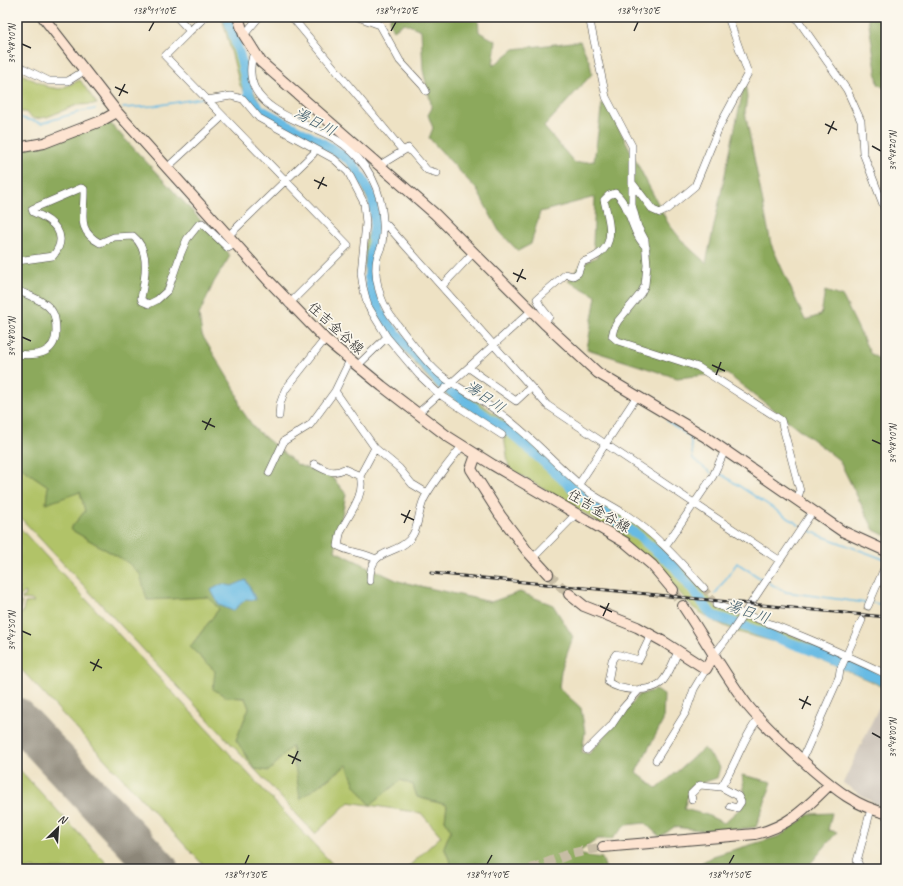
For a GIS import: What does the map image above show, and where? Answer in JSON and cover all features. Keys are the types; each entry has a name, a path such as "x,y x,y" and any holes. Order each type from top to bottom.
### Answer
{"main road":[{"path":"238,17 244,35 254,52 272,73 435,214 531,311 598,373 704,436 842,531 886,551"},
{"name":"住吉金谷線","path":"47,18 84,71 117,112 289,304 325,339 417,414 462,446 577,513 633,548 652,565 673,590"},
{"path":"17,148 44,144 101,121 117,112"},
{"path":"476,455 472,469 500,515 548,574"},
{"path":"569,594 584,606 651,635 679,650 706,669 714,655"},
{"path":"683,606 736,689 759,718 802,760 830,784 860,805 886,813"},
{"path":"603,847 755,834 768,831 791,820 809,806 830,784"}],"street":[{"path":"176,17 190,31"},
{"path":"205,17 164,56 348,245 289,304"},
{"path":"244,35 259,17"},
{"path":"292,17 403,151"},
{"path":"358,17 380,25 400,61 424,86 426,91"},
{"path":"589,17 606,96 632,146 632,205 638,227 645,240 646,247 647,266 645,285 641,293 618,321 612,336 618,341 698,367 781,420 800,491 797,500"},
{"path":"633,184 653,210 660,213 666,210 695,186 720,125 748,73 728,17"},
{"path":"796,17 847,90 861,121 863,153 886,212"},
{"path":"254,52 251,60 252,82 263,102 280,115 330,136 359,159 368,171 377,187 382,209 382,244 376,259 379,292 389,314 436,370 452,382 482,400 528,434 579,484 602,501 628,515 666,545 704,588"},
{"path":"17,65 49,81 68,81 84,71"},
{"path":"205,98 231,96 243,99 259,118 334,159 348,172 364,203 366,223 362,242 361,274 368,306 387,337 419,375 439,394 502,434"},
{"path":"172,163 223,116"},
{"path":"380,165 408,148 427,170 437,173"},
{"path":"228,236 313,154"},
{"path":"17,261 52,256 59,248 61,241 56,226 46,218 33,212 32,209 81,188 84,189 82,223 86,233 100,243 114,237 133,236 140,241 146,278 141,298 142,301 149,304 158,300 168,290 187,239 199,224 202,223 228,248 235,244"},
{"path":"544,323 549,317 537,299 566,274 573,276 578,273 582,262 598,256 610,242 609,221 604,200 609,195 615,193 622,198 639,241 646,247"},
{"path":"386,224 494,344 547,406 779,560"},
{"path":"442,286 473,253"},
{"path":"17,290 43,303 53,313 56,325 56,336 52,348 44,354 17,354"},
{"path":"417,414 531,311"},
{"path":"269,473 284,441 310,425 353,363 387,337"},
{"path":"279,416 280,404 285,390 325,339"},
{"path":"469,368 516,401 531,387"},
{"path":"335,391 375,448 399,468 412,484 427,493"},
{"path":"579,484 637,396"},
{"path":"370,581 369,574 376,559 409,540 427,493 462,446"},
{"path":"375,448 360,476 362,481 357,502 341,532 338,546 349,552 362,552 376,559"},
{"path":"666,545 714,475 725,450"},
{"path":"314,464 327,471 338,472 344,469 360,476"},
{"path":"714,655 731,633 813,511"},
{"path":"534,558 577,513"},
{"path":"868,606 886,564"},
{"path":"716,605 743,614 847,656 886,674"},
{"path":"802,760 839,677 840,670 862,620"},
{"path":"651,635 639,660 616,654 612,660 608,682 614,686 640,689 660,683 672,667 679,650"},
{"path":"656,760 686,712 694,688 706,669"},
{"path":"587,750 611,726 623,708 640,689"},
{"path":"721,787 732,770 748,732 759,718"},
{"path":"692,800 692,794 700,785 721,787 738,796 741,802 737,808 730,806"},
{"path":"861,869 857,861 871,809"}],"shaded area":[{"path":"885,694 886,807 875,804 843,783"}],"green space":[{"path":"222,17 232,17 249,83 262,106 351,158 367,180 376,202 380,220 380,244 374,260 374,290 391,324 438,378 476,400 533,442 588,495 630,520 667,547 699,583 716,607 769,625 886,677 886,688 791,646 738,632 712,620 692,607 673,585 602,524 509,468 504,437 436,387 389,334 371,305 365,276 365,242 372,225 369,203 356,174 345,162 258,114 240,85"},
{"path":"390,17 478,17 479,32 496,41 493,66 514,49 580,41 590,63 592,74 544,127 575,163 594,161 602,103 608,107 668,223 683,242 706,263 745,81 747,97 745,112 771,244 805,320 821,315 825,291 843,297 870,353 886,364 886,536 874,530 839,460 726,373 677,378 587,349 596,296 568,281 581,265 598,256 593,244 595,197 540,212 531,244 518,251 499,231 477,190 429,138 433,128 428,115 432,108 423,70 421,30 404,23 394,30 389,22"},
{"path":"868,17 886,17 886,89 878,84"},
{"path":"17,72 48,87 60,89 80,80 97,104 77,105 47,117 34,119 25,112 17,112"},
{"path":"110,123 222,243 230,256 214,282 199,315 202,335 236,391 241,409 255,429 298,465 332,477 346,494 335,551 398,581 491,602 520,592 553,605 573,637 561,671 559,688 581,708 585,732 582,752 589,754 639,695 655,690 664,695 663,721 636,772 657,789 704,748 720,767 717,778 690,787 684,809 707,815 724,823 746,803 742,775 772,782 756,827 717,832 674,827 660,837 645,823 626,825 612,839 598,839 576,854 602,858 606,869 453,869 444,847 451,830 445,820 447,805 417,797 413,785 401,780 370,805 355,785 347,765 300,799 292,746 269,771 255,769 236,740 249,708 245,698 226,697 213,689 215,671 190,647 219,609 208,597 147,600 140,574 127,562 70,529 85,511 80,492 46,504 48,486 17,465 17,148"},
{"path":"17,465 48,486 46,503 80,491 85,511 70,529 127,562 141,574 147,600 208,597 219,609 190,647 215,671 226,697 245,698 249,708 236,740 269,771 292,745 294,767 322,784 347,765 355,785 401,780 413,785 417,797 447,805 445,820 451,830 444,847 453,869 406,869 441,836 421,813 349,802 315,834 17,514"},
{"path":"17,525 337,869 207,869 17,665 17,603 22,602 19,612 22,614 25,603 34,602 32,600 21,599 26,595 25,592 17,600 17,593 20,587 17,584"},
{"path":"17,767 112,869 17,869"},
{"path":"832,813 828,830 837,832 806,869 691,869 713,856 780,836 810,814"}],"water":[{"path":"246,580 256,600 246,599 233,611 219,605 211,590 222,584 232,586"}],"waterway":[{"name":"湯日川","path":"228,17 240,56 250,97 261,110 336,151 352,162 368,188 373,199 375,220 369,276 372,295 384,320 441,384 516,437 590,504 636,534 675,567 712,615 808,649 886,682"},
{"name":"湯日川","path":"243,96 250,97"},
{"path":"123,108 154,106 202,98"},
{"path":"17,117 42,123 95,109"},
{"path":"667,421 690,437 693,459 711,473"},
{"path":"717,475 721,474 799,525"},
{"path":"805,528 819,535 886,560"},
{"path":"715,594 737,563 763,580"},
{"path":"769,583 786,592 866,603"},
{"path":"873,603 886,605"}],"runway":[{"path":"17,717 159,869"}],"tunnel":[{"path":"548,574 569,594"},
{"path":"704,588 716,605"},
{"path":"673,590 683,606"},
{"path":"862,620 868,606"},
{"path":"531,869 570,854 603,847"}],"railway":[{"path":"431,573 886,617"}]}
